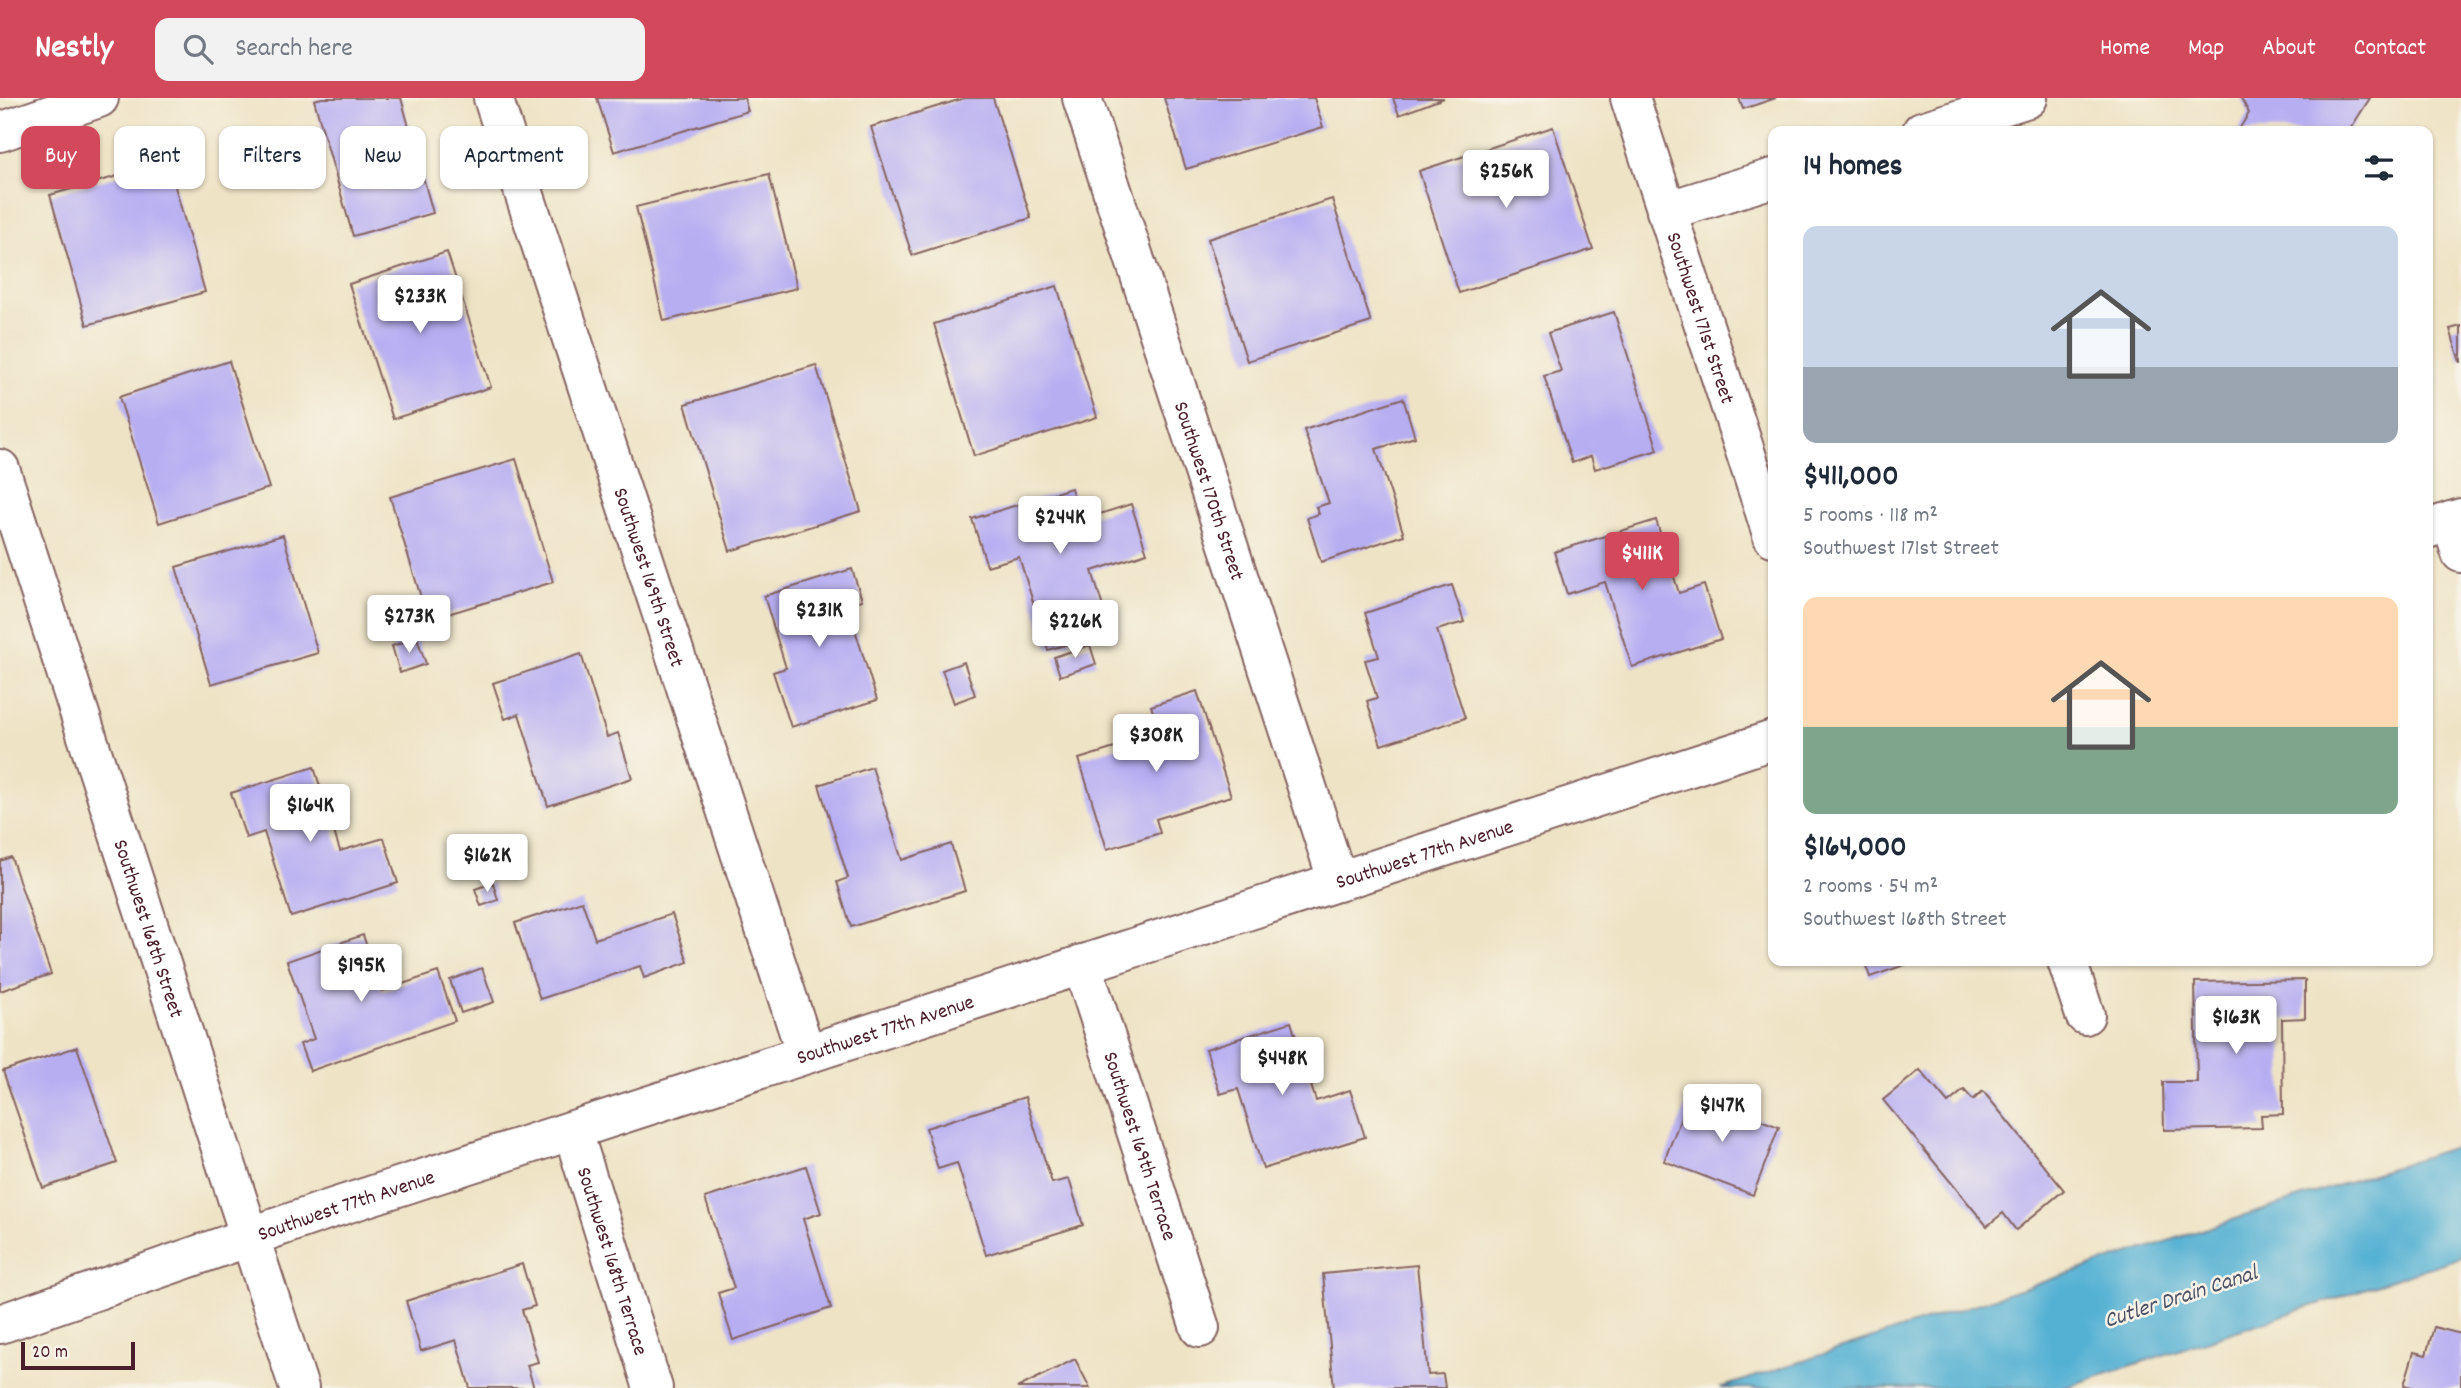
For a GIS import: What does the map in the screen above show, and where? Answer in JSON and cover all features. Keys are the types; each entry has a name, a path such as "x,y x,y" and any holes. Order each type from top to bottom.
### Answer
{"street":[{"path":"0,132 99,98"},
{"name":"Southwest 169th Street","path":"493,98 806,1054"},
{"name":"Southwest 170th Street","path":"1082,98 1338,882"},
{"name":"Southwest 171st Street","path":"1630,98 1768,522"},
{"path":"1938,126 2028,98"},
{"path":"1667,211 1768,180"},
{"name":"Southwest 168th Street","path":"0,469 299,1388"},
{"name":"Southwest 77th Avenue","path":"0,1324 327,1210 1768,742"},
{"name":"Southwest 169th Terrace","path":"1082,964 1200,1328"},
{"path":"2069,966 2085,1015"},
{"name":"Southwest 168th Terrace","path":"573,1132 653,1388"}],"water":[{"name":"Cutler Drain Canal","path":"2461,1145 2461,1257 2063,1388 1720,1388"}],"building":[{"path":"401,98 409,126 340,126 340,189 426,188 433,213 353,236 326,142 326,126 321,126 314,100"},
{"path":"597,98 744,98 748,111 614,152"},
{"path":"965,98 993,98 1031,218 912,255 871,127"},
{"path":"1164,98 1314,98 1323,127 1186,169"},
{"path":"1393,98 1444,98 1399,115"},
{"path":"1739,98 1776,98 1743,109"},
{"path":"2241,98 2370,98 2352,126 2241,126 2249,113"},
{"path":"1553,127 1593,249 1459,293 1419,171"},
{"path":"769,174 797,288 664,321 636,207"},
{"path":"114,177 114,189 176,189 205,292 87,325 50,195 71,189 100,189 100,181"},
{"path":"1332,199 1371,322 1247,361 1208,239"},
{"path":"447,252 491,387 393,419 349,284"},
{"path":"1057,286 1097,417 974,456 934,324"},
{"path":"1614,312 1658,450 1595,469 1591,456 1572,463 1544,376 1561,371 1548,333"},
{"path":"2461,326 2461,362 2460,362 2450,329"},
{"path":"229,361 269,488 159,523 119,397"},
{"path":"816,365 861,511 730,551 685,404"},
{"path":"1403,398 1415,437 1376,449 1404,535 1321,562 1307,518 1319,514 1316,507 1329,503 1304,430"},
{"path":"516,459 553,582 428,620 390,497"},
{"path":"1071,488 1081,520 1131,504 1147,553 1092,571 1106,617 1067,630 1071,643 1048,650 1019,557 987,566 972,519"},
{"path":"1656,520 1679,593 1704,585 1721,639 1632,667 1605,582 1567,594 1554,552"},
{"path":"283,535 318,653 211,684 176,567"},
{"path":"852,569 862,600 847,604 877,700 791,727 773,672 786,668 764,596"},
{"path":"1452,585 1464,622 1437,630 1465,718 1381,745 1367,701 1377,698 1365,660 1379,657 1365,613"},
{"path":"417,638 426,664 400,673 392,646"},
{"path":"1090,645 1096,664 1060,676 1054,657"},
{"path":"581,654 607,737 618,733 632,778 548,806 519,714 505,719 493,683"},
{"path":"964,662 975,695 954,703 942,670"},
{"path":"1197,691 1231,796 1156,819 1160,833 1107,849 1079,759 1160,734 1151,706"},
{"path":"314,767 340,851 384,838 398,883 291,917 264,832 246,838 231,793"},
{"path":"872,767 902,860 951,844 965,891 851,927 837,882 848,878 819,785"},
{"path":"11,857 51,974 0,991 0,861"},
{"path":"493,883 498,900 481,906 475,889"},
{"path":"582,901 595,939 672,914 688,962 644,978 640,966 540,999 515,923"},
{"path":"363,935 382,991 438,972 455,1021 310,1071 300,1044 314,1039 287,961"},
{"path":"1866,966 1902,966 1870,977"},
{"path":"482,968 494,1002 461,1013 450,980"},
{"path":"2305,980 2305,1018 2282,1019 2283,1114 2261,1115 2262,1128 2164,1130 2163,1082 2197,1082 2195,982"},
{"path":"1291,1022 1316,1101 1350,1090 1365,1137 1263,1169 1238,1089 1220,1094 1206,1049"},
{"path":"77,1047 117,1163 43,1188 3,1071"},
{"path":"1920,1070 1948,1103 1964,1090 1973,1100 1983,1091 2064,1190 2016,1230 2003,1213 1987,1226 1883,1100"},
{"path":"1691,1093 1779,1127 1753,1195 1664,1161"},
{"path":"1025,1097 1052,1183 1069,1179 1083,1225 986,1255 957,1163 938,1169 926,1128"},
{"path":"806,1166 821,1213 803,1219 831,1308 733,1340 718,1293 734,1288 705,1198"},
{"path":"522,1264 535,1306 522,1310 538,1362 527,1365 534,1388 470,1388 456,1340 421,1351 406,1301"},
{"path":"1417,1265 1428,1375 1443,1374 1445,1388 1334,1388 1323,1274"},
{"path":"2434,1327 2461,1334 2461,1388 2415,1388 2404,1385 2414,1352 2426,1355"},
{"path":"1075,1359 1090,1388 1017,1388"}]}
